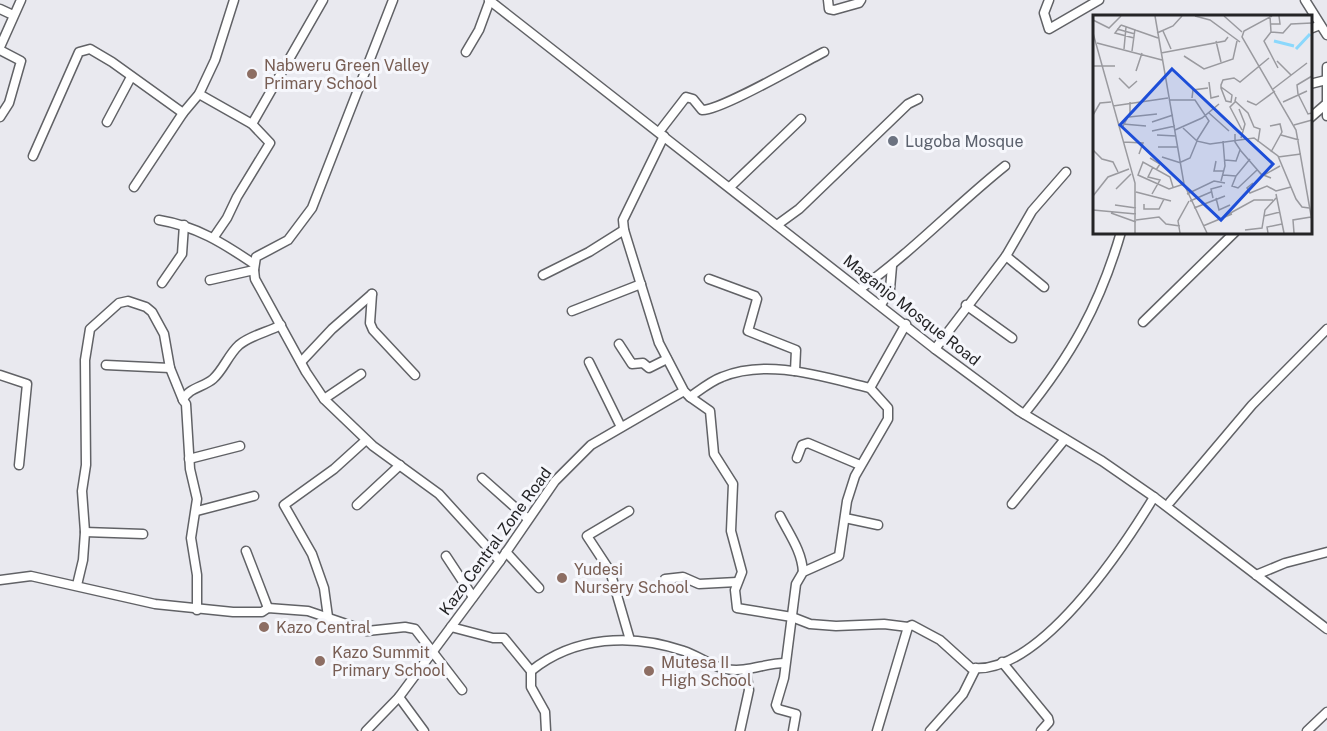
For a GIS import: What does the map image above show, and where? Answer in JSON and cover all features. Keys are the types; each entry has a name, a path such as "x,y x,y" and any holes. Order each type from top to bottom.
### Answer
{"street":[{"path":"0,117 9,103 21,61 0,49 21,0"},
{"path":"134,187 183,113 200,94 215,60 234,0"},
{"path":"252,124 323,0"},
{"path":"393,0 312,208 288,240 260,255 254,267 255,279 324,399 366,440 439,494 500,561"},
{"path":"828,0 829,9 834,10 859,3 861,0"},
{"path":"1049,0 1044,13 1049,29 1099,0"},
{"path":"1305,0 1327,35"},
{"path":"466,52 492,1"},
{"name":"Maganjo Mosque Road","path":"492,1 935,349 1024,414 1154,497 1327,630"},
{"path":"0,9 14,15"},
{"path":"1312,29 1320,25"},
{"path":"33,156 79,52 90,49 183,113"},
{"path":"824,52 747,93 709,109 702,110 693,99 686,97 662,134 623,219 624,230 667,359 687,394 710,411 714,454 733,484 731,531 742,573 735,590 737,608 792,617 810,624 836,626 884,624 908,627 912,625 928,632 953,650 966,664 976,668 1002,662 1023,654 1088,593 1124,547 1154,497"},
{"path":"1327,67 1325,105 1327,116"},
{"path":"107,122 131,77"},
{"path":"200,94 252,124 269,141 270,145 214,237"},
{"path":"777,225 799,209 908,104 918,99"},
{"path":"1312,117 1325,105"},
{"path":"730,187 801,119"},
{"path":"860,289 892,266 958,203 1005,166"},
{"path":"935,349 1006,256 1032,211 1065,172"},
{"path":"159,220 184,225 214,237 254,267"},
{"path":"162,283 182,254 184,225"},
{"path":"543,275 589,252 624,230"},
{"path":"1024,414 1065,360 1098,303 1120,234"},
{"path":"1143,322 1234,234"},
{"path":"1006,256 1044,287"},
{"path":"881,305 890,288 892,266"},
{"path":"210,280 254,267"},
{"path":"709,279 757,299 748,331 796,350 795,371"},
{"path":"572,311 641,284"},
{"path":"301,362 370,294 374,296 370,323 373,330 416,375"},
{"path":"77,585 83,560 85,532 82,490 86,465 85,360 90,329 118,303 129,301 146,307 152,312 164,334 170,368 186,404 191,442 189,459 197,511 191,538 197,575 197,610"},
{"path":"966,306 1012,338"},
{"path":"793,731 796,714 776,707 785,663 796,584 803,573 838,558 847,501 860,465 888,418 888,408 870,388 906,324"},
{"path":"183,400 185,395 211,381 240,344 281,325"},
{"path":"1170,502 1252,405 1327,329"},
{"path":"619,344 632,364 643,363 650,368 667,359"},
{"path":"589,362 621,427"},
{"path":"105,365 170,368"},
{"name":"Kazo Central Zone Road","path":"366,731 399,697 500,561 555,481 578,455 621,427 723,376 752,368 795,371 870,388"},
{"path":"324,399 361,374"},
{"path":"0,375 27,384 19,465"},
{"path":"1012,504 1065,439"},
{"path":"328,617 324,588 312,554 284,505 334,469 366,440"},
{"path":"797,458 802,445 808,443 860,465"},
{"path":"189,459 240,446"},
{"path":"357,505 400,465"},
{"path":"482,478 528,519"},
{"path":"197,511 254,496"},
{"path":"629,511 587,536 610,570 630,640"},
{"path":"780,516 789,530 802,562 803,573"},
{"path":"845,518 878,525"},
{"path":"85,532 142,534"},
{"path":"246,551 268,608"},
{"path":"506,552 539,588"},
{"path":"1256,575 1285,563 1327,552"},
{"path":"446,556 473,597"},
{"path":"0,580 31,576 155,604 197,610 252,612 268,608 308,611 367,630 415,628 462,690"},
{"path":"665,579 684,577 699,584 737,582"},
{"path":"451,627 493,638 504,638 531,671 531,687 545,712 546,731"},
{"path":"877,731 908,627"},
{"path":"531,671 550,655 572,647 630,640 648,640 682,650 724,669 746,670 764,663 785,663"},
{"path":"1002,662 1048,718 1049,723 1041,731"},
{"path":"930,731 963,694 976,668"},
{"path":"740,731 749,690 746,670"},
{"path":"399,697 424,731"},
{"path":"1307,731 1327,712"}],"place":[{"name":"Nabweru Green Valley Primary School","path":"252,74"},
{"name":"Lugoba Mosque","path":"893,141"},
{"name":"Yudesi Nursery School","path":"562,578"},
{"name":"Kazo Central","path":"264,627"},
{"name":"Kazo Summit Primary School","path":"320,661"},
{"name":"Mutesa II High School","path":"649,671"}]}
